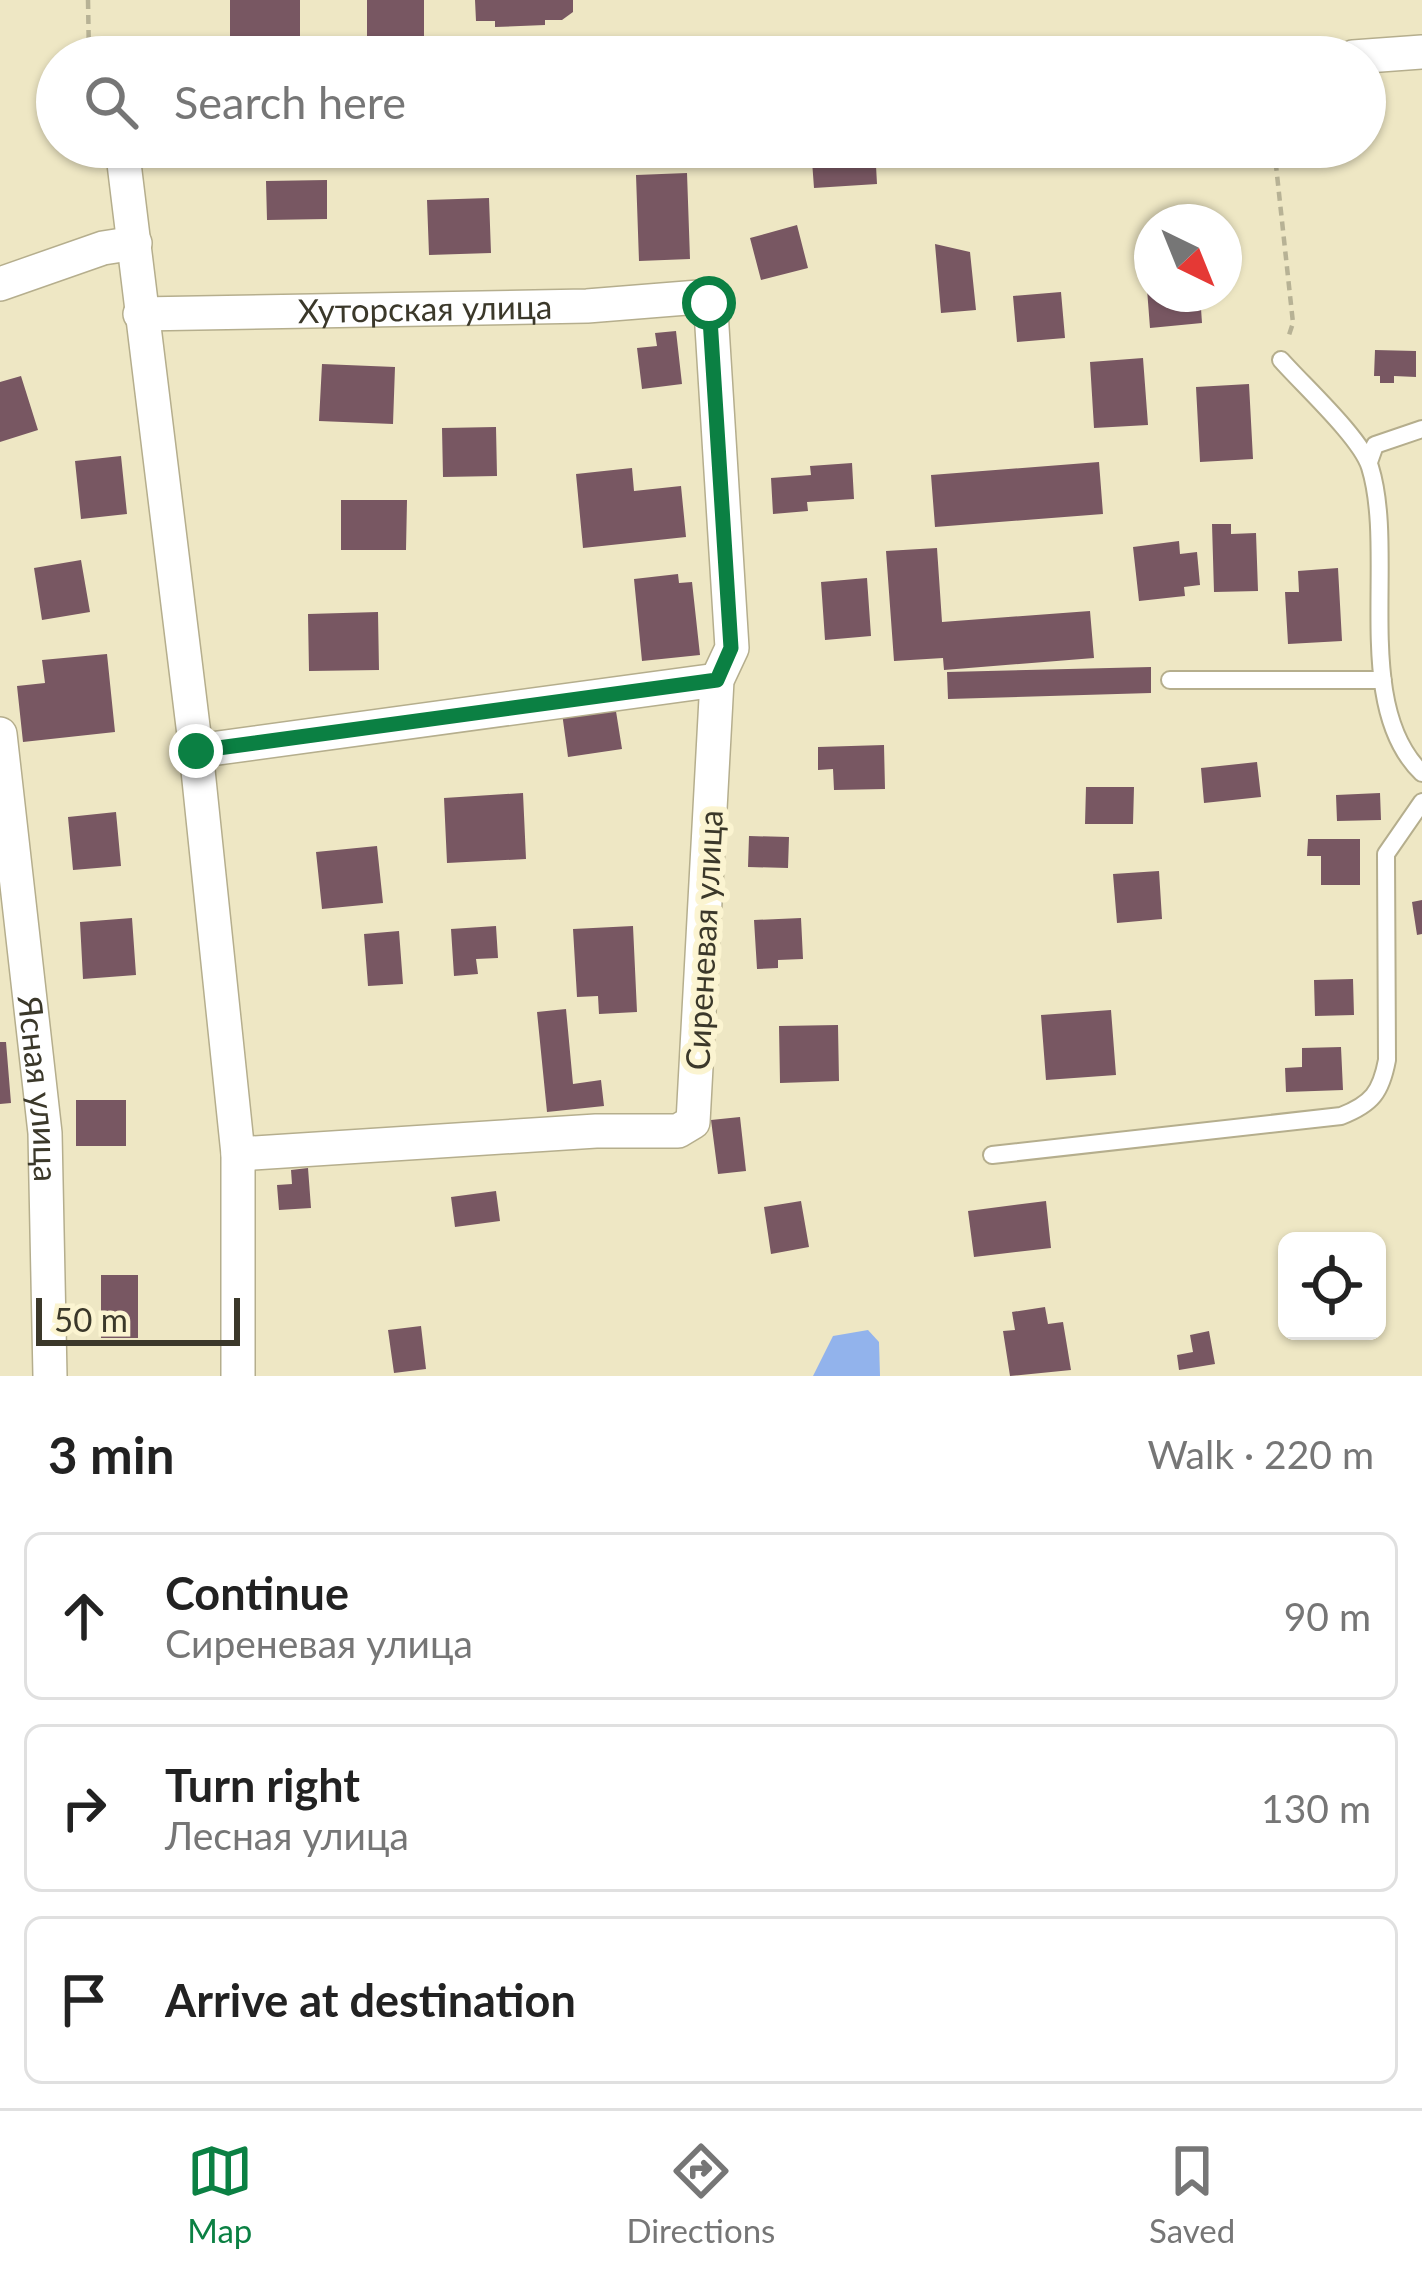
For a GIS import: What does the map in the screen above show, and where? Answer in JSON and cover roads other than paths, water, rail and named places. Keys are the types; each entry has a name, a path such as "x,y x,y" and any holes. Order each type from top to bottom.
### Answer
{"street":[{"path":"1386,55 1422,52"},
{"path":"121,168 119,246 140,314 196,751 238,1154 238,1376"},
{"path":"0,284 119,246"},
{"name":"Хуторская улица","path":"140,314 587,306 699,296 709,303"},
{"name":"Сиреневая улица","path":"238,1154 686,1129 695,1114 717,680 731,648 709,303"},
{"path":"196,751 717,680"},
{"name":"Ясная улица","path":"0,734 15,982 45,1133 50,1376"}],"lane":[{"path":"1281,360 1369,462"},
{"path":"1422,428 1375,445 1369,462 1376,502 1383,680 1399,739 1422,773"},
{"path":"1169,680 1383,680"},
{"path":"992,1155 1341,1116 1369,1105 1382,1086 1388,1060 1386,854 1422,802"}],"water":[{"path":"868,1330 879,1342 880,1376 813,1376 833,1336"}]}
